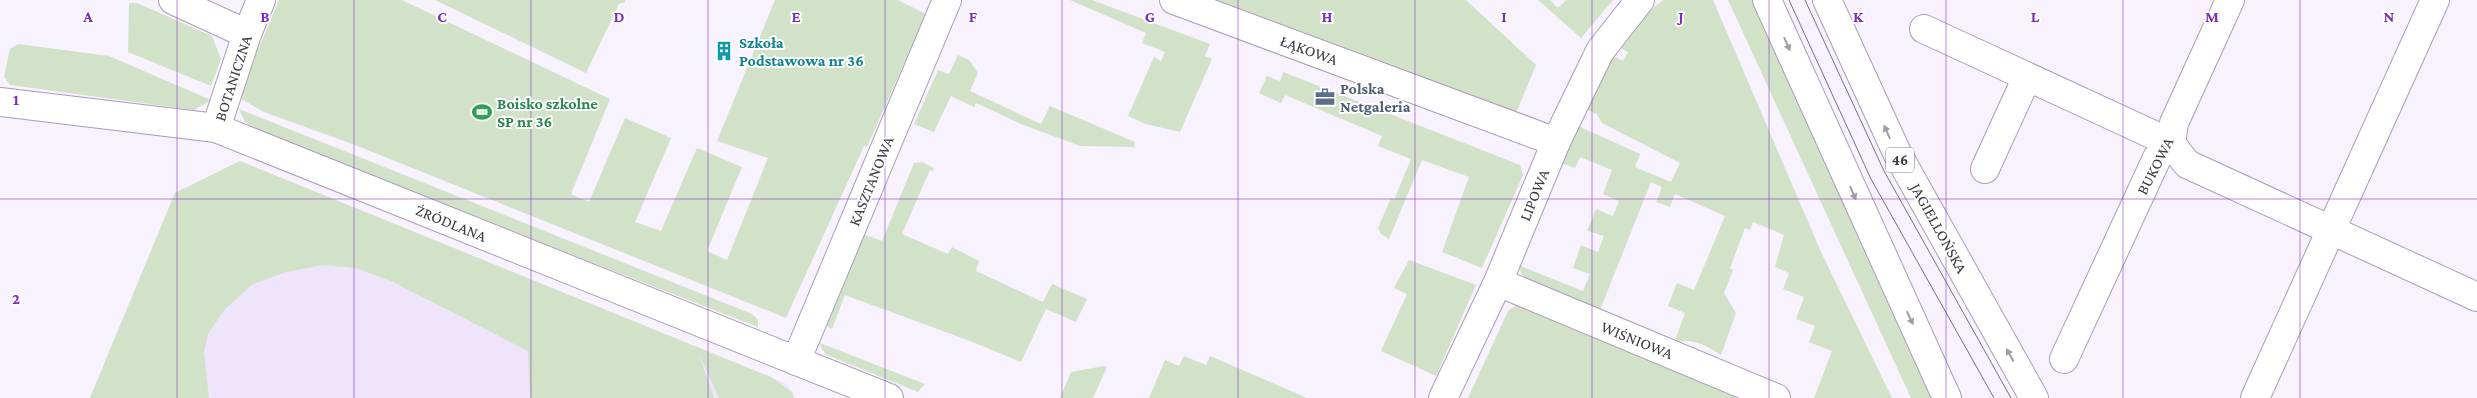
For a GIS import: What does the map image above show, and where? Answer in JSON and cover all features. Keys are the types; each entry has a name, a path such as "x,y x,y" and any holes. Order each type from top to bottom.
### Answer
{"street":[{"path":"173,0 246,34"},
{"name":"BOTANICZNA","path":"216,128 246,34 261,0"},
{"name":"KASZTANOWA","path":"796,361 947,0"},
{"name":"ŁĄKOWA","path":"1174,0 1556,142"},
{"name":"LIPOWA","path":"1444,398 1498,282 1556,142 1600,52 1640,0"},
{"path":"1767,0 1947,398"},
{"name":"JAGIELLOŃSKA","path":"1827,0 1898,156 2034,398"},
{"name":"BUKOWA","path":"2064,359 2157,158 2171,143 2174,122 2230,0"},
{"path":"2255,398 2435,0"},
{"path":"1924,29 2171,143 2187,164 2477,297"},
{"path":"1985,169 2027,77"},
{"name":"ŹRÓDLANA","path":"0,102 216,128 889,398"},
{"name":"WIŚNIOWA","path":"1498,282 1776,398"}],"shaded area":[{"path":"240,161 785,383 792,392 793,398 90,398 175,193"}],"green space":[{"path":"279,0 402,0 610,99 571,194 589,202 625,118 671,138 635,222 661,231 697,148 742,167 707,251 727,260 768,158 717,141 775,0 898,0 926,14 867,147 864,146 786,318 355,145 264,112 238,97"},
{"path":"435,0 625,0 625,2 619,4 586,73"},
{"path":"1070,0 1092,0 1210,44 1205,56 1212,59 1180,132 1146,124 1128,116 1154,57 1161,61 1165,52 1142,43 1146,33"},
{"path":"1191,0 1466,0 1536,65 1513,120"},
{"path":"1538,0 1550,0 1558,8 1566,0 1613,0 1581,38"},
{"path":"1663,0 1713,0 1821,252 1892,398 1814,398 1832,351 1809,342 1815,326 1796,319 1804,297 1783,289 1789,273 1775,267 1784,235 1753,222 1750,230 1745,228 1730,268 1733,270 1724,293 1736,313 1721,355 1693,342 1681,341 1674,343 1685,313 1668,306 1677,283 1694,290 1725,216 1675,194 1670,207 1656,202 1662,187 1651,182 1598,315 1527,287 1518,265 1583,291 1590,274 1573,268 1581,245 1598,252 1604,236 1587,231 1596,209 1613,216 1619,201 1603,194 1612,170 1580,157 1575,168 1562,163 1578,126 1640,154 1635,167 1671,182 1680,163 1602,123 1597,114 1585,109 1613,56 1623,61 1628,52 1621,48 1648,12"},
{"path":"1728,0 1752,0 1933,398 1911,398"},
{"path":"129,3 137,3 212,36 221,59 211,86 128,52"},
{"path":"18,44 109,56 211,100 194,110 10,85 4,77 10,49"},
{"path":"958,55 969,60 978,73 970,91 1041,124 1050,106 1135,142 1134,147 1080,146 1021,124 976,103 974,107 951,96 934,132 914,124 938,70 949,74"},
{"path":"1283,72 1520,165 1523,175 1482,268 1442,252 1469,177 1422,160 1389,239 1381,234 1378,228 1391,198 1394,200 1411,159 1378,146 1382,136 1285,95 1281,103 1259,93 1267,76 1280,81"},
{"path":"239,109 752,314 758,320 758,327 262,134 245,122"},
{"path":"240,161 771,377 792,392 794,398 719,398 699,354 714,398 530,398 528,351 391,281 356,268 323,265 286,272 253,284 225,309 208,334 204,352 209,398 90,398 175,193"},
{"path":"922,162 934,168 932,171 930,170 902,234 948,254 952,247 979,261 976,271 1043,302 1052,284 1087,299 1076,322 1046,309 1021,362 845,295 832,329 825,325 863,234 882,241 914,163"},
{"path":"1409,260 1476,285 1436,376 1381,351 1407,294 1394,288"},
{"path":"1523,305 1748,398 1468,398 1508,311 1515,306"},
{"path":"820,343 925,384 918,392 827,355 821,348"},
{"path":"1184,356 1206,365 1210,356 1307,398 1149,398 1165,360 1179,366"},
{"path":"1107,367 1093,398 1060,398 1071,372"}],"tram line":[{"path":"1789,0 1871,179 1994,398"},
{"path":"1805,0 1884,171 2011,398"}],"place":[{"name":"Szkoła Podstawowa nr 36","path":"724,51"},
{"name":"Polska Netgaleria","path":"1325,97"},
{"name":"Boisko szkolne SP nr 36","path":"482,112"}]}
